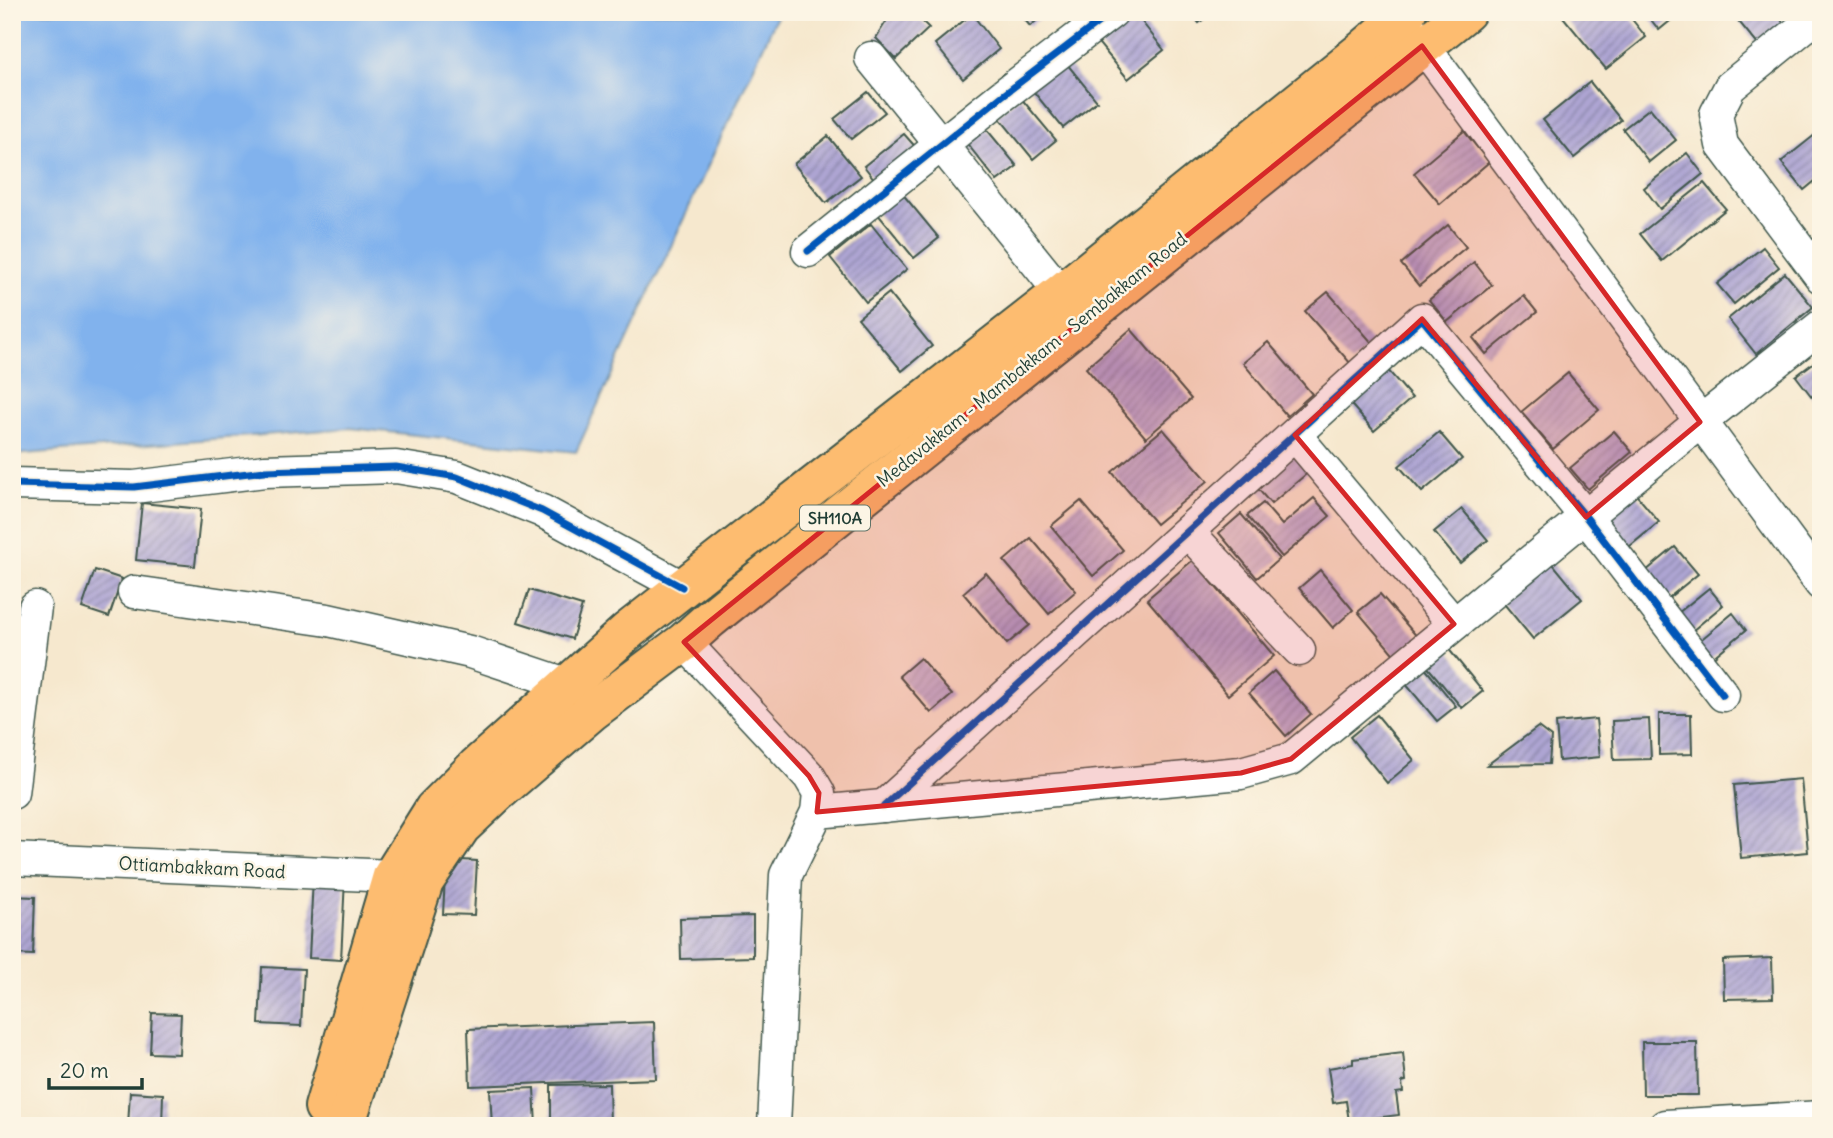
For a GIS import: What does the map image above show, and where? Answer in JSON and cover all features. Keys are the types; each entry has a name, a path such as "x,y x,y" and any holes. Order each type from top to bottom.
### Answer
{"main road":[{"name":"Medavakkam - Mambakkam - Sembakkam Road","path":"319,1126 392,876 434,809 476,767 629,630 682,587 1061,293 1365,48 1408,22 1466,12"},
{"name":"Medavakkam - Mambakkam - Sembakkam Road","path":"345,1126 424,883 461,827 591,712 684,642 1408,22"}],"street":[{"path":"808,251 1112,12"},
{"path":"1821,13 1730,87 1716,114 1722,145 1821,277"},
{"path":"1408,22 1821,584"},
{"path":"871,58 1061,293"},
{"path":"884,806 1422,319 1586,517 1723,695"},
{"path":"817,812 1241,774 1291,758 1821,326"},
{"path":"1295,435 1454,624"},
{"path":"12,484 134,487 265,471 396,467 457,477 542,511 682,587"},
{"path":"1188,532 1299,650"},
{"path":"134,593 328,620 470,652 569,685"},
{"path":"12,793 35,607"},
{"path":"684,642 809,776 818,793 817,812 786,876 774,1126"},
{"name":"Ottiambakkam Road","path":"12,859 392,876"},
{"path":"1665,1126 1821,1117"}],"highlighted area":[{"path":"1422,46 1700,422 1586,517 1422,319 1295,435 1454,624 1291,759 1241,773 817,812 819,793 809,776 684,642"}],"water":[{"path":"12,12 779,12 576,452 350,428 12,455"}],"building":[{"path":"892,12 913,12 929,28 896,59 876,38"},
{"path":"1047,12 1030,26 1020,14"},
{"path":"1128,12 1134,12 1164,50 1128,79 1095,39"},
{"path":"1190,12 1212,12 1199,23"},
{"path":"1559,12 1626,12 1646,37 1606,69"},
{"path":"1645,12 1681,12 1659,30"},
{"path":"1731,12 1775,12 1785,25 1759,46"},
{"path":"972,14 999,49 963,79 935,44"},
{"path":"1063,59 1097,101 1063,128 1029,86"},
{"path":"1590,82 1621,120 1574,158 1543,120"},
{"path":"868,92 885,112 851,139 834,119"},
{"path":"1020,97 1056,140 1033,159 997,115"},
{"path":"1650,108 1676,140 1649,162 1623,129"},
{"path":"984,126 1017,166 997,181 965,141"},
{"path":"1821,130 1821,176 1804,190 1781,162"},
{"path":"1464,131 1489,162 1440,204 1414,173"},
{"path":"904,134 919,151 878,184 864,166"},
{"path":"828,136 861,176 826,203 794,164"},
{"path":"1687,153 1703,174 1660,209 1644,188"},
{"path":"1704,183 1726,209 1662,261 1640,234"},
{"path":"901,192 939,238 914,258 876,212"},
{"path":"871,224 907,269 866,302 830,257"},
{"path":"1448,225 1466,247 1419,286 1401,264"},
{"path":"1763,247 1779,267 1734,304 1717,284"},
{"path":"1474,262 1492,285 1447,322 1429,300"},
{"path":"1785,273 1813,307 1756,354 1728,319"},
{"path":"1328,292 1373,344 1351,364 1305,311"},
{"path":"889,293 932,346 902,371 858,318"},
{"path":"1524,296 1537,312 1486,354 1473,338"},
{"path":"1131,329 1191,399 1146,438 1086,368"},
{"path":"1268,342 1312,394 1287,416 1243,363"},
{"path":"1821,357 1821,391 1812,397 1796,376"},
{"path":"1386,368 1412,398 1374,431 1347,400"},
{"path":"1568,373 1599,410 1553,449 1521,412"},
{"path":"1163,429 1208,481 1156,524 1112,472"},
{"path":"1614,431 1632,452 1588,489 1570,468"},
{"path":"1439,432 1462,459 1422,492 1399,466"},
{"path":"1293,449 1311,470 1271,504 1252,482"},
{"path":"1634,492 1659,522 1624,551 1599,521"},
{"path":"1314,498 1330,516 1282,557 1247,516 1263,503 1282,525"},
{"path":"1081,501 1123,550 1093,576 1051,526"},
{"path":"142,503 201,509 195,566 136,560"},
{"path":"1462,509 1488,540 1460,563 1434,532"},
{"path":"1241,514 1279,559 1257,578 1219,533"},
{"path":"1031,538 1076,591 1049,614 1004,561"},
{"path":"1675,547 1698,574 1661,604 1639,577"},
{"path":"1544,553 1582,599 1533,639 1495,593"},
{"path":"1193,560 1274,656 1228,695 1147,599"},
{"path":"95,570 122,579 109,617 82,608"},
{"path":"1320,570 1353,610 1333,628 1299,588"},
{"path":"986,573 1030,625 1007,644 963,593"},
{"path":"1709,588 1723,605 1686,636 1672,618"},
{"path":"529,590 582,606 572,639 518,622"},
{"path":"1380,594 1419,639 1397,658 1358,612"},
{"path":"1733,613 1746,630 1706,663 1692,647"},
{"path":"1447,647 1483,691 1462,708 1426,665"},
{"path":"920,658 952,695 931,713 899,676"},
{"path":"1424,667 1456,706 1437,721 1405,683"},
{"path":"1274,671 1311,714 1286,736 1249,693"},
{"path":"1659,714 1691,714 1692,754 1659,755"},
{"path":"1377,715 1414,760 1387,783 1350,737"},
{"path":"1596,719 1600,757 1559,761 1556,723"},
{"path":"1649,719 1651,759 1614,760 1612,721"},
{"path":"1538,727 1551,737 1549,764 1487,765"},
{"path":"1801,779 1808,852 1741,858 1734,785"},
{"path":"446,859 477,861 474,915 443,914"},
{"path":"313,878 345,879 341,960 309,958"},
{"path":"12,896 35,897 33,955 12,954"},
{"path":"753,916 753,957 681,959 680,918"},
{"path":"1772,958 1773,998 1724,999 1723,960"},
{"path":"262,967 304,969 301,1026 259,1024"},
{"path":"152,1013 181,1014 179,1054 150,1053"},
{"path":"654,1022 656,1079 470,1086 468,1029"},
{"path":"1642,1042 1697,1042 1698,1095 1643,1095"},
{"path":"1403,1053 1406,1081 1402,1082 1403,1092 1396,1093 1399,1115 1349,1121 1346,1101 1333,1103 1328,1068 1353,1064 1353,1059"},
{"path":"609,1084 610,1126 551,1126 551,1085"},
{"path":"534,1088 536,1126 492,1126 490,1090"},
{"path":"130,1092 163,1094 162,1126 128,1126"}],"cycle path":[{"path":"808,251 1112,12"},
{"path":"884,806 1422,319 1586,517 1723,695"},
{"path":"12,484 134,487 265,471 396,467 457,477 542,511 682,587"}]}
